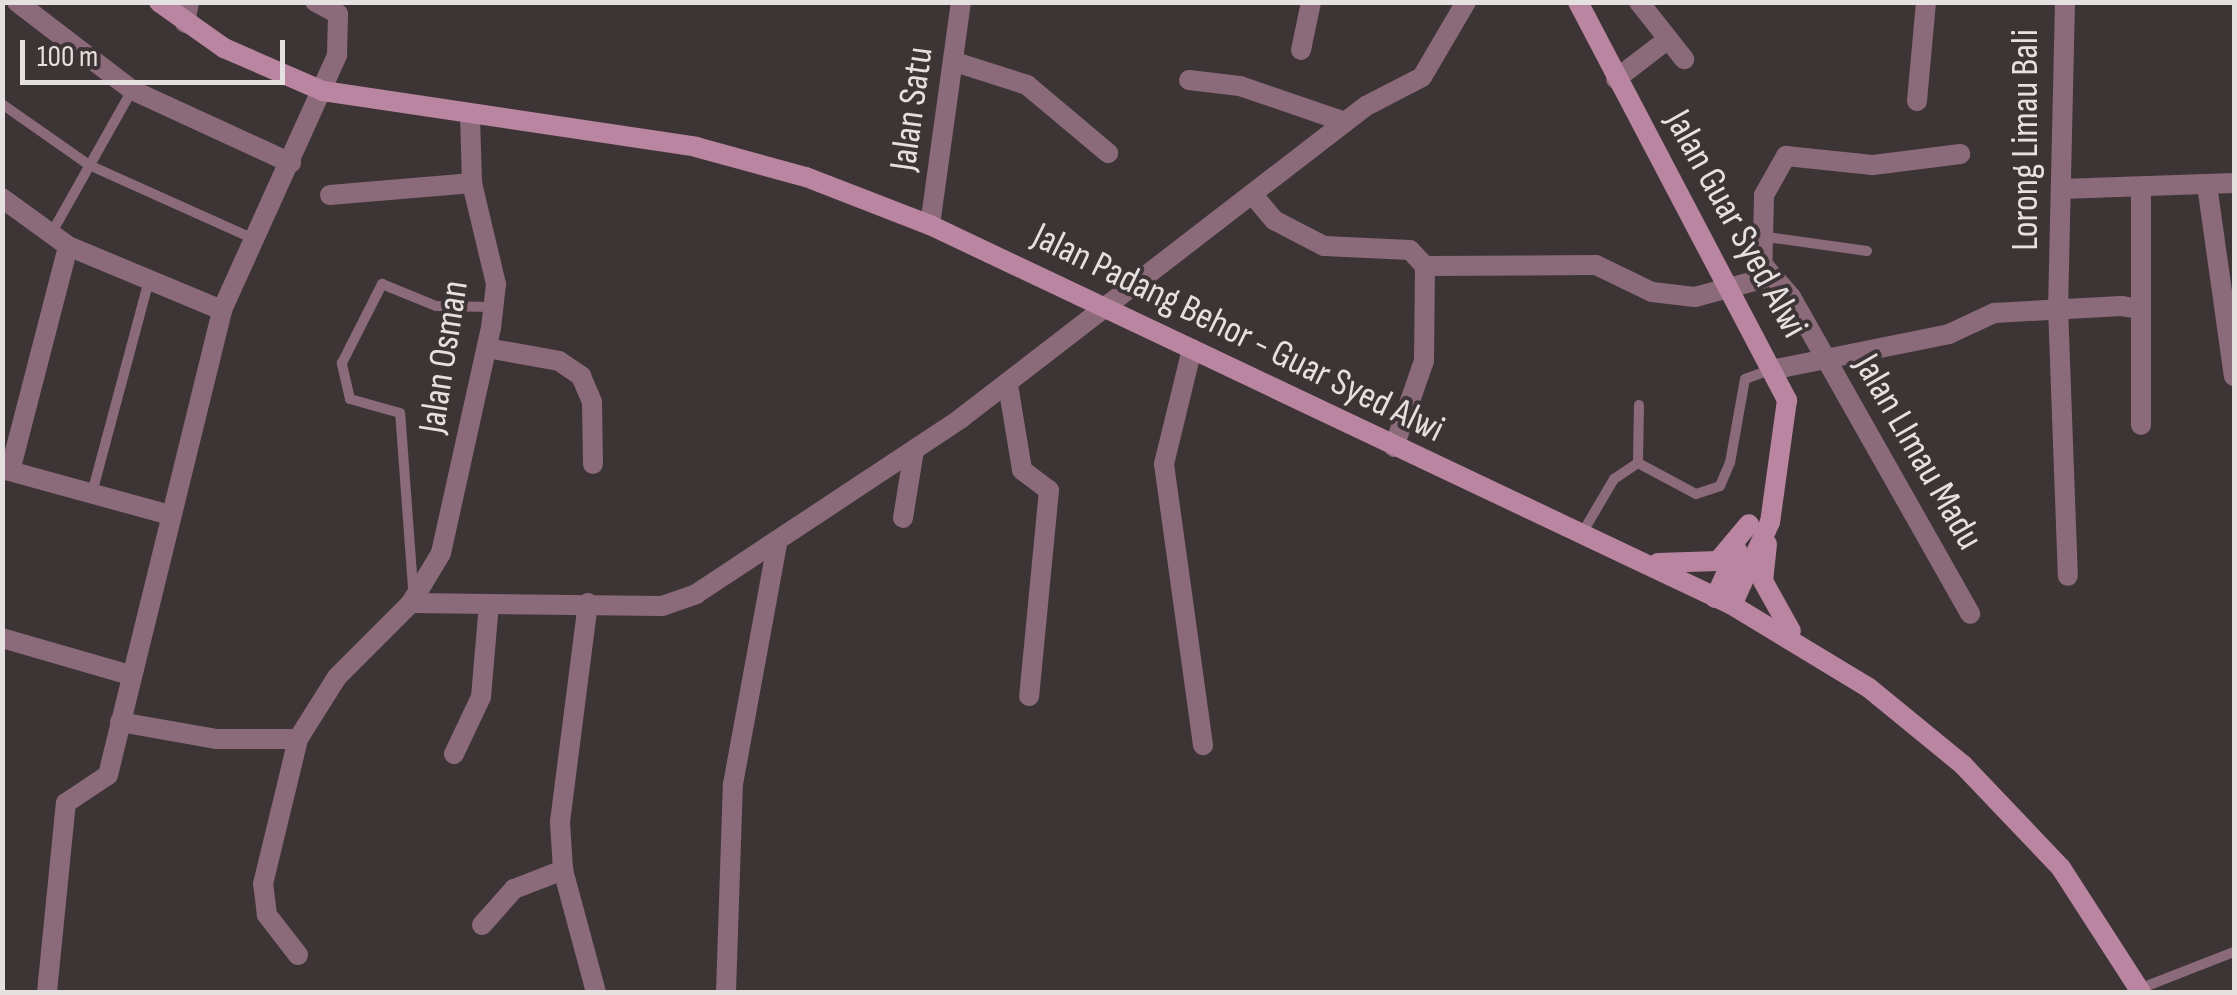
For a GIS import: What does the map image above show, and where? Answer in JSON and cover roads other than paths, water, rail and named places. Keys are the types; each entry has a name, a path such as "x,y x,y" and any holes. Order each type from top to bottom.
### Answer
{"main road":[{"name":"Jalan Padang Behor - Guar Syed Alwi","path":"159,2 187,13 323,91 696,147 930,225 1723,601 1804,646 1911,720 2018,818 2140,991"},
{"name":"Jalan Guar Syed Alwi","path":"1578,2 1616,80 1737,290 1776,368 1788,430 1777,491 1723,601"},
{"path":"1636,559 1690,568 1718,561 1759,523"},
{"path":"1759,523 1762,580 1771,607 1804,646"}],"street":[{"path":"17,2 132,90 291,164"},
{"path":"47,992 66,804 103,787 166,514 222,310 323,91 340,32 338,14 315,2"},
{"name":"Jalan Satu","path":"930,225 961,2"},
{"path":"1302,50 1311,2"},
{"path":"411,603 662,606 777,545 1111,310 1345,122 1422,77 1466,2"},
{"path":"1639,2 1663,43 1684,59"},
{"path":"1917,101 1926,2"},
{"name":"Lorong Limau Bali","path":"2065,2 2057,43 2061,189 2058,307 2068,576"},
{"path":"1616,80 1663,43"},
{"path":"955,62 1027,84 1108,153"},
{"path":"1189,80 1240,86 1345,122"},
{"name":"Jalan Osman","path":"298,955 268,915 263,884 298,739 337,677 411,603 440,552 487,348 493,307 491,250 472,182 470,114"},
{"path":"1425,266 1574,262 1666,296 1737,290 1756,285 1764,266 1764,195 1772,166 1786,156 1873,165 1960,154"},
{"path":"330,195 472,182"},
{"path":"2061,189 2141,192 2234,183"},
{"path":"2207,185 2234,376"},
{"path":"2141,192 2141,425"},
{"path":"1253,195 1274,220 1324,246 1410,250 1425,266 1420,380 1394,448"},
{"path":"2,198 59,240 222,310"},
{"path":"59,240 6,470 166,514"},
{"name":"Jalan LImau Madu","path":"1764,266 1806,326 1970,614"},
{"path":"1776,368 1822,354 2058,307 2141,309"},
{"path":"487,348 559,361 581,376 592,402 593,464"},
{"path":"1192,349 1164,464 1203,745"},
{"path":"1008,385 1022,470 1049,490 1029,696"},
{"path":"903,518 914,450"},
{"path":"726,992 733,784 777,545"},
{"path":"588,603 560,822 562,870 596,992"},
{"path":"454,754 481,697 489,604"},
{"path":"2,638 127,674"},
{"path":"120,722 216,739 298,739"},
{"path":"482,925 514,888 562,870"}],"lane":[{"path":"59,240 89,166 132,90"},
{"path":"2,104 89,166 256,240"},
{"path":"1767,237 1867,251"},
{"path":"92,494 150,276"},
{"path":"411,603 400,413 350,399 342,363 382,284 436,306 493,307"},
{"path":"1638,463 1674,489 1720,486 1735,396 1745,380 1776,368"},
{"path":"1638,405 1638,463"},
{"path":"1581,536 1614,478 1638,463"},
{"path":"2140,991 2234,952"}]}
